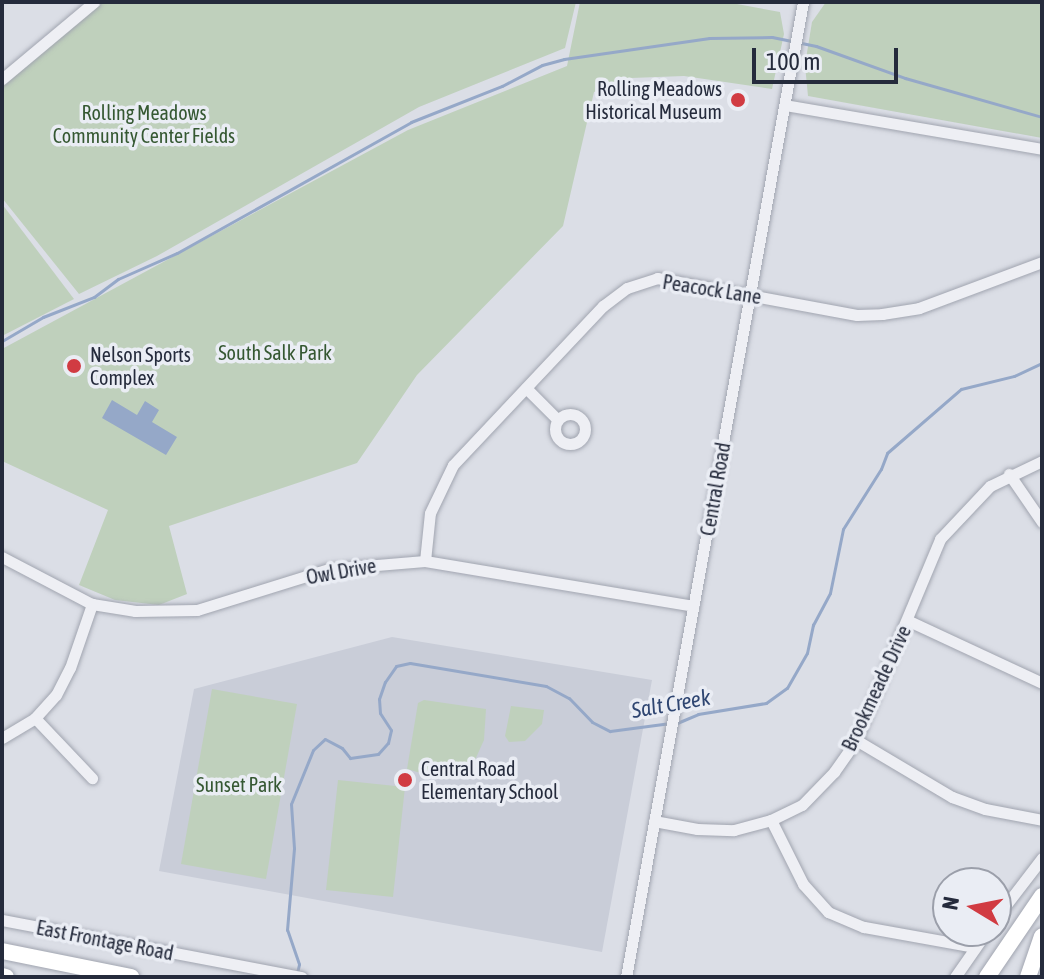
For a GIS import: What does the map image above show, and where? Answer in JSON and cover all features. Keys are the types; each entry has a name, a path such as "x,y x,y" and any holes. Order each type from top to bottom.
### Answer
{"highway":[{"path":"987,977 1042,896"},
{"path":"1028,977 1042,936"},
{"path":"2,951 131,977"}],"street":[{"path":"2,79 94,2"},
{"name":"Central Road","path":"626,977 803,2"},
{"path":"785,105 1042,149"},
{"name":"Peacock Lane","path":"425,561 430,513 453,465 603,306 638,282 657,278 857,315 901,312 1042,262"},
{"path":"526,388 558,420"},
{"name":"Brookmeade Drive","path":"654,821 734,830 771,820 802,805 834,772 856,740 940,539 963,511 1009,474 1042,461"},
{"path":"1009,474 1042,522"},
{"name":"Owl Drive","path":"2,557 92,604 135,611 197,610 329,569 425,561 693,606"},
{"path":"2,738 35,718 56,695 70,668 92,604"},
{"path":"907,620 1042,683"},
{"path":"35,718 92,778"},
{"path":"856,740 952,797 985,809 1042,820"},
{"path":"771,820 803,884 828,912 864,927 932,939"},
{"path":"1012,897 1042,858"},
{"name":"East Frontage Road","path":"2,920 302,977"},
{"path":"955,977 975,947"}],"shaded area":[{"name":"Central Road Elementary School","path":"392,637 652,680 602,952 159,871 194,689"}],"green space":[{"name":"Rolling Meadows Community Center Fields","path":"102,2 576,2 565,48 419,107 157,256 79,294 2,198 2,85"},
{"name":"South Salk Park","path":"580,2 726,2 780,12 784,34 772,89 684,76 631,78 594,92 563,226 417,375 357,463 169,526 187,594 159,605 115,600 79,585 108,510 2,461 2,349 408,130 567,66"},
{"path":"826,2 1042,2 1042,138 808,96 805,65 812,22"},
{"path":"2,204 74,299 2,336"},
{"name":"Sunset Park","path":"212,689 297,704 266,879 181,864"},
{"path":"424,700 486,709 484,740 475,760 457,774 434,777 407,769 418,703"},
{"path":"511,706 544,710 542,724 525,741 509,742 505,736"},
{"path":"338,780 405,787 393,897 326,890"}],"water":[{"path":"112,400 137,415 145,401 159,410 152,422 177,437 166,455 102,418"}],"waterway":[{"path":"2,341 43,317 94,297 118,279 177,253 411,122 502,86 542,65 564,59 709,38 772,37 816,46 905,78 1042,117"},
{"name":"Salt Creek","path":"677,723 698,714 766,703 787,688 807,653 813,625 830,593 843,529 881,469 887,453 961,389 1014,376 1042,363"},
{"name":"Salt Creek","path":"297,973 299,964 287,930 294,848 291,804 313,750 325,739 342,748 350,758 378,754 388,743 391,730 380,713 379,699 385,682 396,666 410,663 546,686 569,698 592,722 610,731 670,723"}],"place":[{"name":"Rolling Meadows Historical Museum","path":"738,100"},
{"name":"Nelson Sports Complex","path":"74,366"},
{"name":"Central Road Elementary School","path":"405,780"}]}
